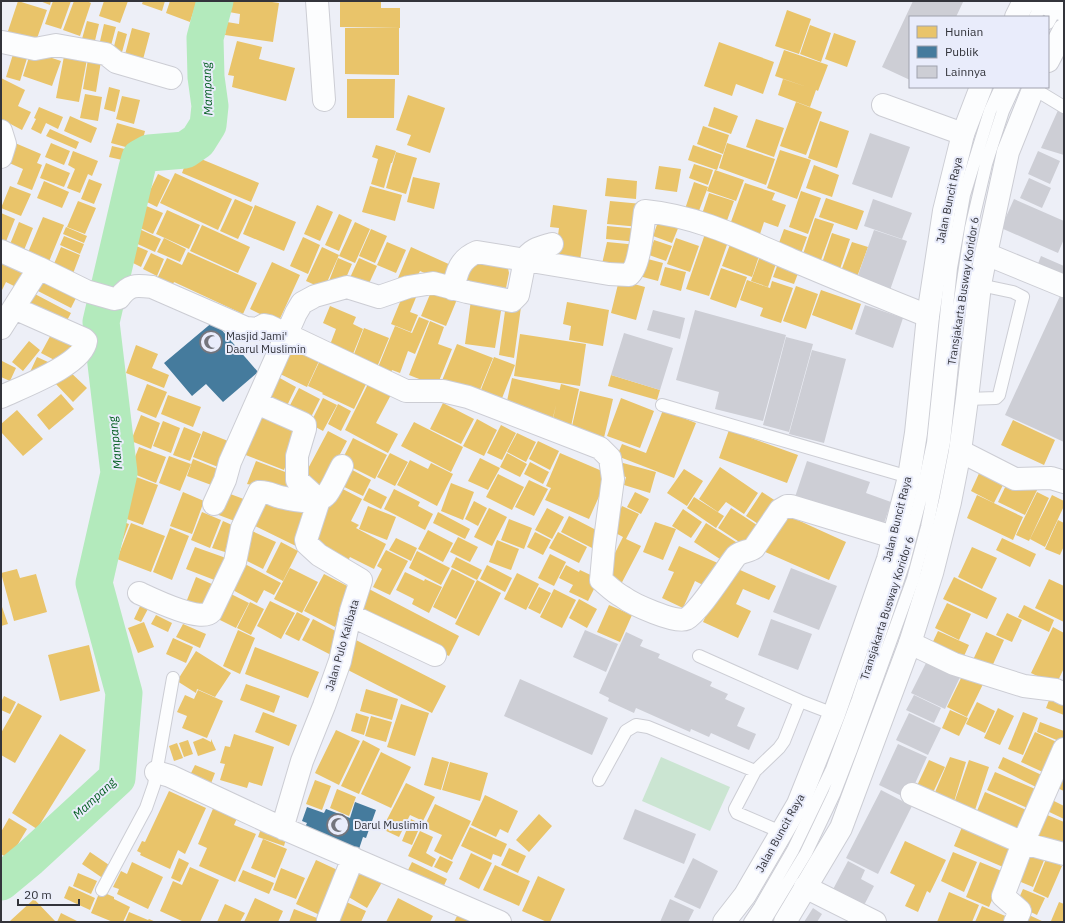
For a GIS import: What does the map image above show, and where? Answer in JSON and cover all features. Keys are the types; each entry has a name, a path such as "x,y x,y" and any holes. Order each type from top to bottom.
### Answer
{"street":[{"path":"317,1 324,100"},
{"path":"1019,16 1046,7"},
{"path":"1049,58 1064,30"},
{"path":"1,43 35,49 56,45 106,54 116,62 171,78"},
{"name":"Jalan Buncit Raya","path":"724,922 746,894 798,804 834,714 888,559 909,477 916,433 928,316 944,211 963,134 981,88"},
{"path":"785,922 841,828 910,643 932,573 950,502 960,451 968,399 980,285 986,254 1008,152 1028,88"},
{"path":"883,105 963,134"},
{"path":"1,131 5,144 1,158"},
{"path":"453,289 455,278 462,262 470,255 477,252 609,274 629,275 633,271 638,258 645,211 659,212 715,227 928,316"},
{"path":"214,504 225,480 230,462 296,313 302,304 315,296 347,288 379,297 408,287 433,283 453,289 512,301 518,295 527,255 536,249 552,244"},
{"path":"1,251 105,297 119,298 124,291 130,287 139,286 152,288 246,328 257,329 264,324 406,391 442,391 468,397 600,448 610,458 613,479 601,580 623,598 667,618 687,619 697,609 736,556 754,548 780,510 787,506 893,537"},
{"path":"986,254 1064,286"},
{"path":"1,328 39,268"},
{"path":"1,397 69,364 85,347 86,341 14,308"},
{"path":"257,403 302,422 305,425 297,456 297,480 319,500"},
{"path":"960,451 1015,479 1051,478 1064,482"},
{"path":"139,594 181,611 204,616 208,615 211,612 235,562 242,528 259,492 262,491 280,497 307,501 319,500 327,494 342,466"},
{"name":"Jalan Pulo Kalibata","path":"284,829 284,822 302,761 340,661 350,615 361,580 319,555 307,544 306,542 319,500"},
{"path":"350,615 435,655"},
{"path":"910,643 954,664 1024,686 1056,690 1064,694"},
{"path":"1015,922 1020,911 1003,896 1022,843 1064,748"},
{"path":"156,772 170,776 284,829 500,922"},
{"path":"912,794 1022,843 1064,854"},
{"path":"328,920 353,858"},
{"path":"805,887 875,922"}],"lane":[{"name":"Transjakarta Busway Koridor 6","path":"750,922 793,850 832,769 858,699 904,562 933,443 951,268 964,194 990,111 1001,88"},
{"name":"Transjakarta Busway Koridor 6","path":"764,922 806,853 834,794 913,579 927,527 944,442 956,327 971,228 986,164 1003,111 1027,88"},
{"path":"1030,88 1064,107"},
{"path":"968,399 996,398 1000,395 1023,297 1013,292 980,285"},
{"path":"662,405 909,477"},
{"path":"699,656 800,701 834,714"},
{"path":"102,890 146,808 154,785 173,678"},
{"path":"781,832 737,813 735,809 755,770 779,748 784,741 800,701"},
{"path":"599,780 626,731 636,725 648,727 755,770"}],"green space":[{"path":"661,757 730,787 710,831 642,801"}],"building: Hunian":[{"path":"18,1 47,10 34,47 6,37"},
{"path":"40,1 51,1 50,5"},
{"path":"53,1 71,1 61,29 45,24"},
{"path":"74,1 87,1 91,3 80,36 63,30"},
{"path":"104,1 128,1 120,23 99,16"},
{"path":"143,1 165,1 162,11 142,4"},
{"path":"170,1 197,1 190,22 166,13"},
{"path":"230,1 265,1 279,3 273,42 225,35 227,22 239,24 240,14 229,12"},
{"path":"340,1 381,1 381,8 400,8 400,28 340,27"},
{"path":"787,10 811,19 799,54 775,46"},
{"path":"87,21 99,24 93,49 80,46"},
{"path":"104,24 116,27 109,53 98,50"},
{"path":"810,25 831,33 821,62 800,54"},
{"path":"132,28 150,33 141,67 123,62"},
{"path":"345,28 399,28 399,75 345,74"},
{"path":"118,31 127,34 121,56 112,54"},
{"path":"834,33 856,41 847,67 825,59"},
{"path":"237,41 262,47 259,59 295,68 286,101 232,87 234,76 228,75"},
{"path":"719,42 774,62 763,94 736,84 732,96 704,86"},
{"path":"784,50 828,65 810,107 778,95 783,79 807,87 775,76"},
{"path":"14,51 28,55 20,81 6,77"},
{"path":"31,51 61,61 52,86 23,76"},
{"path":"65,51 88,54 79,102 56,98"},
{"path":"89,53 102,55 96,92 83,89"},
{"path":"1,78 25,90 18,106 31,112 22,130 1,119"},
{"path":"347,79 395,79 394,118 347,118"},
{"path":"109,87 120,90 115,112 104,109"},
{"path":"85,94 102,97 98,121 80,118"},
{"path":"408,95 445,108 430,153 407,145 411,135 396,130"},
{"path":"122,96 140,100 134,124 116,119"},
{"path":"796,102 822,112 806,155 780,146"},
{"path":"39,107 63,117 58,129 46,123 41,134 31,129 36,119 34,118"},
{"path":"714,107 738,116 731,134 708,126"},
{"path":"70,116 97,128 91,143 64,131"},
{"path":"756,119 784,128 774,157 746,147"},
{"path":"820,121 849,131 837,168 808,158"},
{"path":"117,123 145,131 140,151 111,143"},
{"path":"703,126 729,135 723,154 697,144"},
{"path":"50,129 79,142 76,149 46,136"},
{"path":"15,143 41,154 37,163 42,165 32,190 17,184 23,169 7,162"},
{"path":"51,143 70,151 64,165 45,157"},
{"path":"727,143 775,159 766,185 719,168"},
{"path":"376,145 396,151 384,188 371,184 378,159 372,157"},
{"path":"693,145 722,155 717,170 688,160"},
{"path":"112,146 133,151 131,162 109,157"},
{"path":"780,150 811,160 797,199 767,188"},
{"path":"73,151 98,161 92,176 88,174 80,193 67,188 75,169 68,165"},
{"path":"396,152 417,158 406,194 386,188"},
{"path":"189,154 259,183 251,202 182,173"},
{"path":"46,163 70,173 64,187 40,178"},
{"path":"694,164 713,170 708,185 689,178"},
{"path":"814,165 839,175 832,197 806,188"},
{"path":"659,166 681,169 677,192 655,189"},
{"path":"715,170 744,180 736,201 707,191"},
{"path":"175,173 232,199 218,230 160,203"},
{"path":"158,174 170,180 157,207 145,201"},
{"path":"413,177 440,183 434,209 407,202"},
{"path":"607,178 637,181 636,199 605,196"},
{"path":"89,179 102,184 94,204 81,199"},
{"path":"44,181 69,192 62,208 37,198"},
{"path":"694,182 708,187 697,216 684,212"},
{"path":"745,183 775,193 772,200 786,205 778,227 764,222 758,240 728,230"},
{"path":"10,186 31,194 21,216 1,208"},
{"path":"370,186 402,195 395,221 362,212"},
{"path":"801,191 821,198 808,234 789,227"},
{"path":"709,193 734,201 724,229 700,220"},
{"path":"826,198 864,211 857,230 819,217"},
{"path":"235,199 253,207 238,239 220,231"},
{"path":"78,201 96,208 85,234 67,227"},
{"path":"610,201 642,204 640,227 607,224"},
{"path":"144,205 163,213 153,234 134,225"},
{"path":"255,205 296,222 284,251 243,234"},
{"path":"317,205 333,212 320,241 304,234"},
{"path":"553,205 587,210 580,261 555,258 559,228 550,227"},
{"path":"167,210 200,225 189,249 156,234"},
{"path":"1,213 15,219 5,244 1,243"},
{"path":"339,214 352,220 339,251 325,245"},
{"path":"43,217 64,225 48,264 27,255"},
{"path":"815,218 834,224 821,260 803,254"},
{"path":"659,219 679,226 672,243 653,236"},
{"path":"19,222 33,228 22,255 8,249"},
{"path":"355,222 370,229 355,263 339,256"},
{"path":"202,225 250,247 238,273 190,251"},
{"path":"607,226 639,229 638,242 606,239"},
{"path":"66,227 87,236 84,243 63,234"},
{"path":"137,228 161,239 155,252 131,241"},
{"path":"371,229 387,236 375,263 359,256"},
{"path":"784,229 807,237 799,259 776,251"},
{"path":"706,231 729,239 709,296 686,289"},
{"path":"832,233 850,239 840,269 822,263"},
{"path":"64,236 84,244 80,254 60,245"},
{"path":"303,237 320,245 308,274 290,266"},
{"path":"164,238 186,249 180,262 157,252"},
{"path":"676,238 699,246 690,272 667,264"},
{"path":"732,239 761,250 752,277 722,266"},
{"path":"654,240 672,246 666,261 649,255"},
{"path":"387,242 406,250 396,273 377,265"},
{"path":"607,242 638,245 631,272 602,264"},
{"path":"852,242 868,247 857,277 841,271"},
{"path":"134,245 148,251 141,267 127,260"},
{"path":"61,247 80,255 71,279 51,271"},
{"path":"322,247 339,255 324,289 306,281"},
{"path":"411,247 453,266 445,282 420,271 413,285 398,278"},
{"path":"188,252 257,283 243,314 174,282 171,288 156,281 167,258 182,265"},
{"path":"151,253 164,259 157,276 143,269"},
{"path":"761,253 778,258 768,287 751,281"},
{"path":"476,257 507,263 509,273 505,293 463,285"},
{"path":"338,258 352,264 342,287 329,281"},
{"path":"359,258 377,266 366,290 348,282"},
{"path":"644,258 663,263 658,281 639,276"},
{"path":"779,261 800,268 794,284 773,277"},
{"path":"1,262 25,275 18,288 6,282 1,292"},
{"path":"272,262 300,275 278,323 250,309"},
{"path":"665,267 686,272 681,291 660,285"},
{"path":"721,268 747,277 736,308 710,299"},
{"path":"44,276 78,294 71,308 36,290"},
{"path":"619,280 645,287 636,320 611,313"},
{"path":"747,280 770,288 772,281 793,288 781,323 760,316 763,308 740,300"},
{"path":"796,286 818,294 806,329 783,321"},
{"path":"433,287 458,297 446,326 421,316"},
{"path":"405,290 417,295 410,312 418,315 411,332 391,324"},
{"path":"821,290 861,304 852,330 812,315"},
{"path":"33,293 71,313 63,328 25,308"},
{"path":"471,300 502,305 495,348 465,344"},
{"path":"567,302 609,310 603,346 569,340 571,326 563,324"},
{"path":"506,304 521,307 514,358 499,355"},
{"path":"330,306 356,317 353,324 363,329 351,359 328,350 336,329 323,323"},
{"path":"419,317 429,321 415,354 408,351 400,373 392,370 387,381 374,377 395,326 412,333"},
{"path":"430,321 444,327 438,344 452,349 437,386 409,375"},
{"path":"364,328 389,338 375,372 351,362"},
{"path":"54,329 77,341 64,365 41,353"},
{"path":"520,334 586,344 580,386 514,376"},
{"path":"29,341 40,350 23,371 12,362"},
{"path":"457,344 493,358 477,397 441,383"},
{"path":"136,345 158,354 152,368 169,375 164,388 126,373"},
{"path":"288,347 319,361 307,387 276,372"},
{"path":"37,357 48,362 41,377 30,372"},
{"path":"494,357 515,365 499,406 478,397"},
{"path":"321,358 368,380 354,409 308,386"},
{"path":"2,361 16,368 10,381 1,377"},
{"path":"67,369 87,388 73,402 54,382"},
{"path":"611,375 660,390 657,400 608,386"},
{"path":"278,377 296,387 285,410 266,400"},
{"path":"512,378 560,390 552,421 505,410"},
{"path":"370,380 393,391 376,423 398,434 388,453 345,430"},
{"path":"147,384 167,392 156,418 137,410"},
{"path":"561,384 579,389 570,431 551,427"},
{"path":"299,388 320,399 309,421 287,411"},
{"path":"580,391 613,399 603,442 570,435"},
{"path":"61,394 74,409 49,430 37,415"},
{"path":"168,395 201,407 193,427 161,414"},
{"path":"323,398 337,405 323,431 310,424"},
{"path":"621,398 654,411 640,448 607,436"},
{"path":"443,403 474,419 461,444 430,429"},
{"path":"338,404 351,411 341,431 328,424"},
{"path":"17,410 43,439 23,456 1,432 1,424"},
{"path":"663,410 696,423 674,478 617,456 622,444 646,453"},
{"path":"260,411 301,427 284,470 243,454"},
{"path":"141,415 160,423 151,449 131,441"},
{"path":"477,419 497,430 484,456 463,446"},
{"path":"1013,420 1055,440 1044,465 1001,445"},
{"path":"163,421 180,428 171,453 153,446"},
{"path":"414,422 463,447 451,472 401,446"},
{"path":"501,425 516,433 502,460 487,453"},
{"path":"184,427 201,434 190,461 173,455"},
{"path":"729,430 798,455 787,483 719,458"},
{"path":"203,431 233,443 223,469 193,457"},
{"path":"328,431 347,441 322,488 303,478"},
{"path":"517,433 536,442 526,462 507,452"},
{"path":"353,438 387,455 375,479 341,462"},
{"path":"538,441 559,451 550,470 529,459"},
{"path":"139,447 166,457 156,483 129,472"},
{"path":"390,453 408,462 395,486 377,477"},
{"path":"507,453 527,464 520,477 500,467"},
{"path":"560,453 609,474 589,519 545,500 551,488 546,486"},
{"path":"169,456 191,464 180,491 159,483"},
{"path":"480,458 500,468 488,490 468,481"},
{"path":"193,459 220,470 214,486 187,476"},
{"path":"410,460 428,469 431,463 453,474 437,506 397,485"},
{"path":"256,461 296,476 289,495 269,488 247,484"},
{"path":"530,462 549,472 543,484 524,474"},
{"path":"623,463 656,472 650,493 624,485 626,477 619,475"},
{"path":"345,466 371,480 363,496 336,483"},
{"path":"720,467 758,493 744,514 726,502 718,512 699,499"},
{"path":"684,469 703,481 687,506 667,493"},
{"path":"981,469 1005,481 994,503 971,491"},
{"path":"498,474 524,487 512,510 486,497"},
{"path":"131,475 158,485 143,525 116,515"},
{"path":"1009,479 1042,480 1025,515 998,502"},
{"path":"529,480 548,489 534,516 515,507"},
{"path":"451,483 474,492 463,520 441,511"},
{"path":"335,485 362,499 351,521 359,525 356,528 386,544 374,569 350,557 345,566 313,543"},
{"path":"369,488 387,497 381,509 363,500"},
{"path":"394,489 420,502 418,506 433,514 425,530 384,509"},
{"path":"183,492 204,501 192,534 170,526"},
{"path":"225,492 249,501 240,523 216,514"},
{"path":"635,492 649,499 641,514 627,507"},
{"path":"762,492 782,505 766,529 746,516"},
{"path":"1037,492 1049,498 1029,541 1016,535"},
{"path":"263,495 313,518 298,547 249,523"},
{"path":"977,495 1023,517 1013,540 967,518"},
{"path":"1052,495 1064,501 1064,506 1045,547 1030,539"},
{"path":"694,497 724,516 716,528 687,508"},
{"path":"474,501 487,508 478,526 465,519"},
{"path":"368,506 396,517 387,540 359,529"},
{"path":"622,506 639,514 626,539 641,546 619,588 602,579 623,537 610,530"},
{"path":"489,508 507,517 492,546 474,537"},
{"path":"547,508 564,517 552,539 535,530"},
{"path":"731,508 763,529 750,549 718,528"},
{"path":"683,509 702,522 691,538 672,526"},
{"path":"202,512 221,520 210,548 191,540"},
{"path":"438,512 470,529 465,539 433,523"},
{"path":"780,512 846,542 829,580 763,551"},
{"path":"569,516 602,533 594,549 561,532"},
{"path":"115,519 129,524 116,558 103,553"},
{"path":"509,519 532,528 524,549 501,540"},
{"path":"1058,520 1064,523 1064,546 1060,555 1045,549"},
{"path":"223,521 232,525 225,552 212,548"},
{"path":"655,522 676,529 663,560 643,552"},
{"path":"131,523 165,536 151,572 117,559"},
{"path":"706,523 739,544 726,563 694,542"},
{"path":"170,528 189,536 172,580 153,572"},
{"path":"428,530 453,543 443,562 418,549"},
{"path":"252,531 276,542 263,569 241,558"},
{"path":"535,532 551,540 543,555 527,547"},
{"path":"558,532 587,547 579,563 549,548"},
{"path":"458,537 478,547 470,562 450,552"},
{"path":"396,538 417,548 411,561 389,550"},
{"path":"1002,538 1036,554 1030,567 996,550"},
{"path":"497,540 519,549 511,570 489,562"},
{"path":"281,542 298,551 283,581 266,572"},
{"path":"679,546 720,564 709,588 695,581 683,608 662,598 674,572 668,570"},
{"path":"195,547 226,558 217,581 186,569"},
{"path":"972,547 997,558 982,589 958,577"},
{"path":"386,550 408,561 390,595 373,587 382,569 377,566"},
{"path":"417,551 450,568 441,585 409,568"},
{"path":"550,554 566,562 554,586 538,578"},
{"path":"456,557 482,570 477,580 451,567"},
{"path":"243,563 281,583 274,595 264,590 257,603 229,588"},
{"path":"487,565 512,578 505,592 480,579"},
{"path":"566,565 579,572 580,570 599,579 588,601 569,592 573,585 559,578"},
{"path":"729,565 776,586 769,600 743,589 736,604 751,611 738,638 703,622"},
{"path":"290,568 318,582 302,613 274,599"},
{"path":"17,569 20,578 36,574 47,612 14,621 1,573"},
{"path":"452,569 475,581 456,619 433,607"},
{"path":"405,572 424,581 425,579 442,587 429,613 412,604 414,599 396,590"},
{"path":"517,573 539,584 526,610 504,599"},
{"path":"324,574 355,590 335,627 304,611"},
{"path":"196,577 214,585 204,607 187,600"},
{"path":"954,577 997,598 987,619 943,599"},
{"path":"1049,579 1064,586 1064,622 1035,608"},
{"path":"477,580 501,593 479,636 455,624"},
{"path":"539,587 551,593 540,614 528,608"},
{"path":"369,589 459,636 449,656 357,612"},
{"path":"554,589 576,600 562,628 540,617"},
{"path":"231,594 249,603 236,628 218,619"},
{"path":"579,599 597,609 587,628 569,618"},
{"path":"270,601 295,613 281,639 257,626"},
{"path":"250,602 264,609 251,635 237,628"},
{"path":"947,603 971,614 959,640 935,628"},
{"path":"1,604 8,624 1,626"},
{"path":"141,604 149,607 141,622 134,619"},
{"path":"609,605 632,615 620,642 597,632"},
{"path":"1024,605 1054,620 1049,632 1018,617"},
{"path":"297,612 310,619 299,641 285,634"},
{"path":"1007,613 1022,620 1012,642 996,635"},
{"path":"156,615 172,623 168,632 151,624"},
{"path":"313,619 343,635 333,656 302,640"},
{"path":"144,622 154,647 138,653 128,628"},
{"path":"183,624 206,634 200,648 176,637"},
{"path":"1053,627 1064,633 1064,668 1056,685 1031,673"},
{"path":"238,630 255,638 240,674 223,666"},
{"path":"938,631 969,645 960,665 929,650"},
{"path":"986,632 1004,640 990,671 972,662"},
{"path":"173,638 193,647 186,663 166,654"},
{"path":"356,640 446,686 432,713 342,667"},
{"path":"89,645 100,691 60,701 48,655"},
{"path":"255,647 319,672 308,698 245,674"},
{"path":"196,651 231,673 215,697 197,689 196,693 177,681"},
{"path":"965,670 986,678 967,717 947,707"},
{"path":"246,684 280,696 274,713 240,700"},
{"path":"366,689 398,699 392,720 360,711"},
{"path":"198,690 223,701 207,738 182,728 187,716 177,712 185,695 194,699"},
{"path":"1051,695 1064,700 1064,715 1046,708"},
{"path":"4,696 16,702 10,714 1,710 1,702"},
{"path":"977,702 995,711 985,733 966,724"},
{"path":"18,703 42,716 15,763 1,755 1,733"},
{"path":"401,704 429,713 415,756 387,747"},
{"path":"998,708 1014,716 1000,745 984,738"},
{"path":"950,710 968,718 959,736 942,728"},
{"path":"263,712 297,725 289,746 255,732"},
{"path":"1023,712 1038,718 1023,755 1008,749"},
{"path":"356,713 369,717 364,735 351,731"},
{"path":"371,716 392,722 386,742 365,736"},
{"path":"1040,722 1064,731 1064,743 1037,732"},
{"path":"336,730 360,741 339,785 315,773"},
{"path":"1035,732 1061,744 1047,774 1021,762"},
{"path":"60,734 86,750 37,829 12,813"},
{"path":"234,734 274,747 262,786 249,782 247,788 220,780 225,764 220,763 225,746 230,747"},
{"path":"203,738 211,742 211,739 216,750 198,756 193,742"},
{"path":"188,740 193,754 184,757 179,743"},
{"path":"363,740 380,749 359,794 341,786"},
{"path":"177,743 183,758 174,761 169,746"},
{"path":"381,752 411,767 391,808 361,794"},
{"path":"432,757 449,762 441,790 424,785"},
{"path":"950,757 966,762 953,805 933,797"},
{"path":"1003,757 1046,777 1040,789 998,768"},
{"path":"929,760 945,767 930,799 914,792"},
{"path":"969,760 989,767 975,810 954,803"},
{"path":"450,762 488,773 480,801 442,790"},
{"path":"195,765 215,773 210,786 189,777"},
{"path":"1064,769 1064,791 1055,787"},
{"path":"995,772 1040,791 1032,810 987,790"},
{"path":"315,780 331,786 322,810 306,804"},
{"path":"406,783 435,797 423,821 410,815 399,837 382,829"},
{"path":"337,789 356,797 349,816 330,808"},
{"path":"169,791 206,808 185,854 178,850 170,869 140,855 141,853 137,851 142,841 145,842"},
{"path":"985,792 1031,812 1020,838 974,818"},
{"path":"485,795 518,811 508,833 500,829 496,837 471,825"},
{"path":"1048,798 1064,806 1064,819 1043,809"},
{"path":"215,804 239,814 234,825 256,834 235,882 199,866 207,848 198,844"},
{"path":"435,804 471,821 452,860 434,851 442,835 424,827"},
{"path":"1040,812 1064,822 1064,851 1030,836"},
{"path":"539,814 552,826 529,852 516,840"},
{"path":"9,818 27,829 9,859 1,854 1,832"},
{"path":"411,819 421,824 412,845 402,841"},
{"path":"965,820 1014,841 1003,867 954,846"},
{"path":"263,823 288,832 284,846 258,837"},
{"path":"470,827 507,844 501,857 493,854 491,860 461,846"},
{"path":"420,831 433,837 426,853 436,859 432,867 408,856"},
{"path":"263,839 287,849 275,878 251,868"},
{"path":"905,841 946,860 930,893 927,891 918,912 905,906 915,885 890,873"},
{"path":"509,848 526,856 518,873 501,865"},
{"path":"1024,849 1045,858 1033,887 1011,878"},
{"path":"90,852 112,867 104,879 82,864"},
{"path":"953,852 977,862 964,892 941,881"},
{"path":"471,853 492,863 479,889 459,879"},
{"path":"440,856 453,862 447,873 434,867"},
{"path":"179,858 189,863 180,882 171,878"},
{"path":"1046,859 1062,866 1048,898 1033,891"},
{"path":"316,860 344,873 324,917 296,904"},
{"path":"132,862 163,877 148,909 117,894 119,889 113,887 121,871 127,874"},
{"path":"359,862 385,877 367,908 342,893"},
{"path":"412,862 447,879 441,892 406,874"},
{"path":"980,862 1004,872 989,907 966,897"},
{"path":"495,865 530,881 519,906 483,890"},
{"path":"190,867 219,880 200,922 184,922 160,911 173,881 182,885"},
{"path":"281,868 305,878 296,899 273,890"},
{"path":"243,870 274,883 269,894 238,881"},
{"path":"78,873 97,881 91,894 73,886"},
{"path":"538,876 565,889 550,922 522,911"},
{"path":"69,886 95,898 90,910 64,898"},
{"path":"1023,889 1045,898 1037,915 1016,905"},
{"path":"100,891 114,897 114,899 130,907 123,922 113,922 91,913"},
{"path":"949,892 979,905 972,922 937,922"},
{"path":"255,898 283,911 278,922 244,922"},
{"path":"398,898 433,916 430,922 386,922"},
{"path":"34,899 55,921 10,921"},
{"path":"342,900 366,911 361,922 332,922"},
{"path":"1059,902 1064,904 1064,922 1051,921"},
{"path":"225,904 245,913 240,922 217,922"},
{"path":"982,906 1010,918 1008,922 975,922"},
{"path":"461,908 478,922 454,922"},
{"path":"294,909 327,922 289,922"},
{"path":"129,912 148,920 149,919 156,922 125,922"},
{"path":"61,913 79,922 57,922"},
{"path":"1029,915 1044,922 1026,922"}],"building: Publik":[{"name":"Masjid Jami' Daarul Muslimin","path":"214,321 258,372 223,402 206,384 192,396 164,363"},
{"name":"Darul Muslimin","path":"355,802 376,810 366,838 363,837 359,849 305,827 307,823 302,821 307,807 324,813 326,809 350,818"}],"building: Lainnya":[{"path":"913,1 963,2 956,16 909,16 909,80 882,67"},
{"path":"1059,108 1064,110 1064,155 1041,148"},
{"path":"870,133 910,147 892,198 852,184"},
{"path":"1038,151 1060,161 1050,184 1028,174"},
{"path":"1029,178 1051,188 1042,208 1020,198"},
{"path":"873,199 912,213 902,239 864,226"},
{"path":"1014,199 1064,221 1064,239 1058,253 1001,228"},
{"path":"874,230 907,241 889,293 856,281"},
{"path":"1041,256 1064,266 1064,283 1035,271"},
{"path":"1060,296 1064,298 1064,442 1005,415"},
{"path":"865,305 903,318 893,348 855,334"},
{"path":"653,310 685,318 680,339 647,330"},
{"path":"695,310 786,335 763,421 715,409 719,392 676,380"},
{"path":"624,333 673,348 660,390 611,375"},
{"path":"786,337 813,344 789,432 763,425"},
{"path":"812,350 846,359 824,443 789,434"},
{"path":"807,461 870,482 866,493 891,502 881,533 793,503"},
{"path":"791,568 837,586 819,630 773,612"},
{"path":"771,619 812,634 798,670 758,655"},
{"path":"585,630 618,644 606,672 573,657"},
{"path":"626,632 643,640 640,646 660,654 658,658 712,682 710,686 728,694 725,699 745,708 737,726 756,734 749,750 711,733 709,737 691,729 690,732 636,708 634,713 608,701 609,698 599,693"},
{"path":"929,657 962,673 945,709 911,693"},
{"path":"520,679 608,718 592,755 504,716"},
{"path":"914,695 941,708 934,723 906,710"},
{"path":"909,713 941,728 928,755 896,740"},
{"path":"898,744 927,757 908,799 879,785"},
{"path":"881,790 912,806 878,874 846,858"},
{"path":"635,809 696,834 684,864 623,839"},
{"path":"693,858 718,871 700,909 674,897"},
{"path":"848,861 865,870 861,879 874,886 861,911 830,895"},
{"path":"670,899 694,910 688,922 660,922"},
{"path":"813,908 822,914 817,922 804,922"}],"waterway":[{"name":"Mampang","path":"1,882 30,858 117,778 124,693 94,583 119,473 101,322 140,158 149,153 185,150 198,141 208,125 210,106 206,77 205,38 215,1"}],"place":[{"name":"Masjid Jami' Daarul Muslimin","path":"211,342"},
{"name":"Darul Muslimin","path":"338,825"}]}
